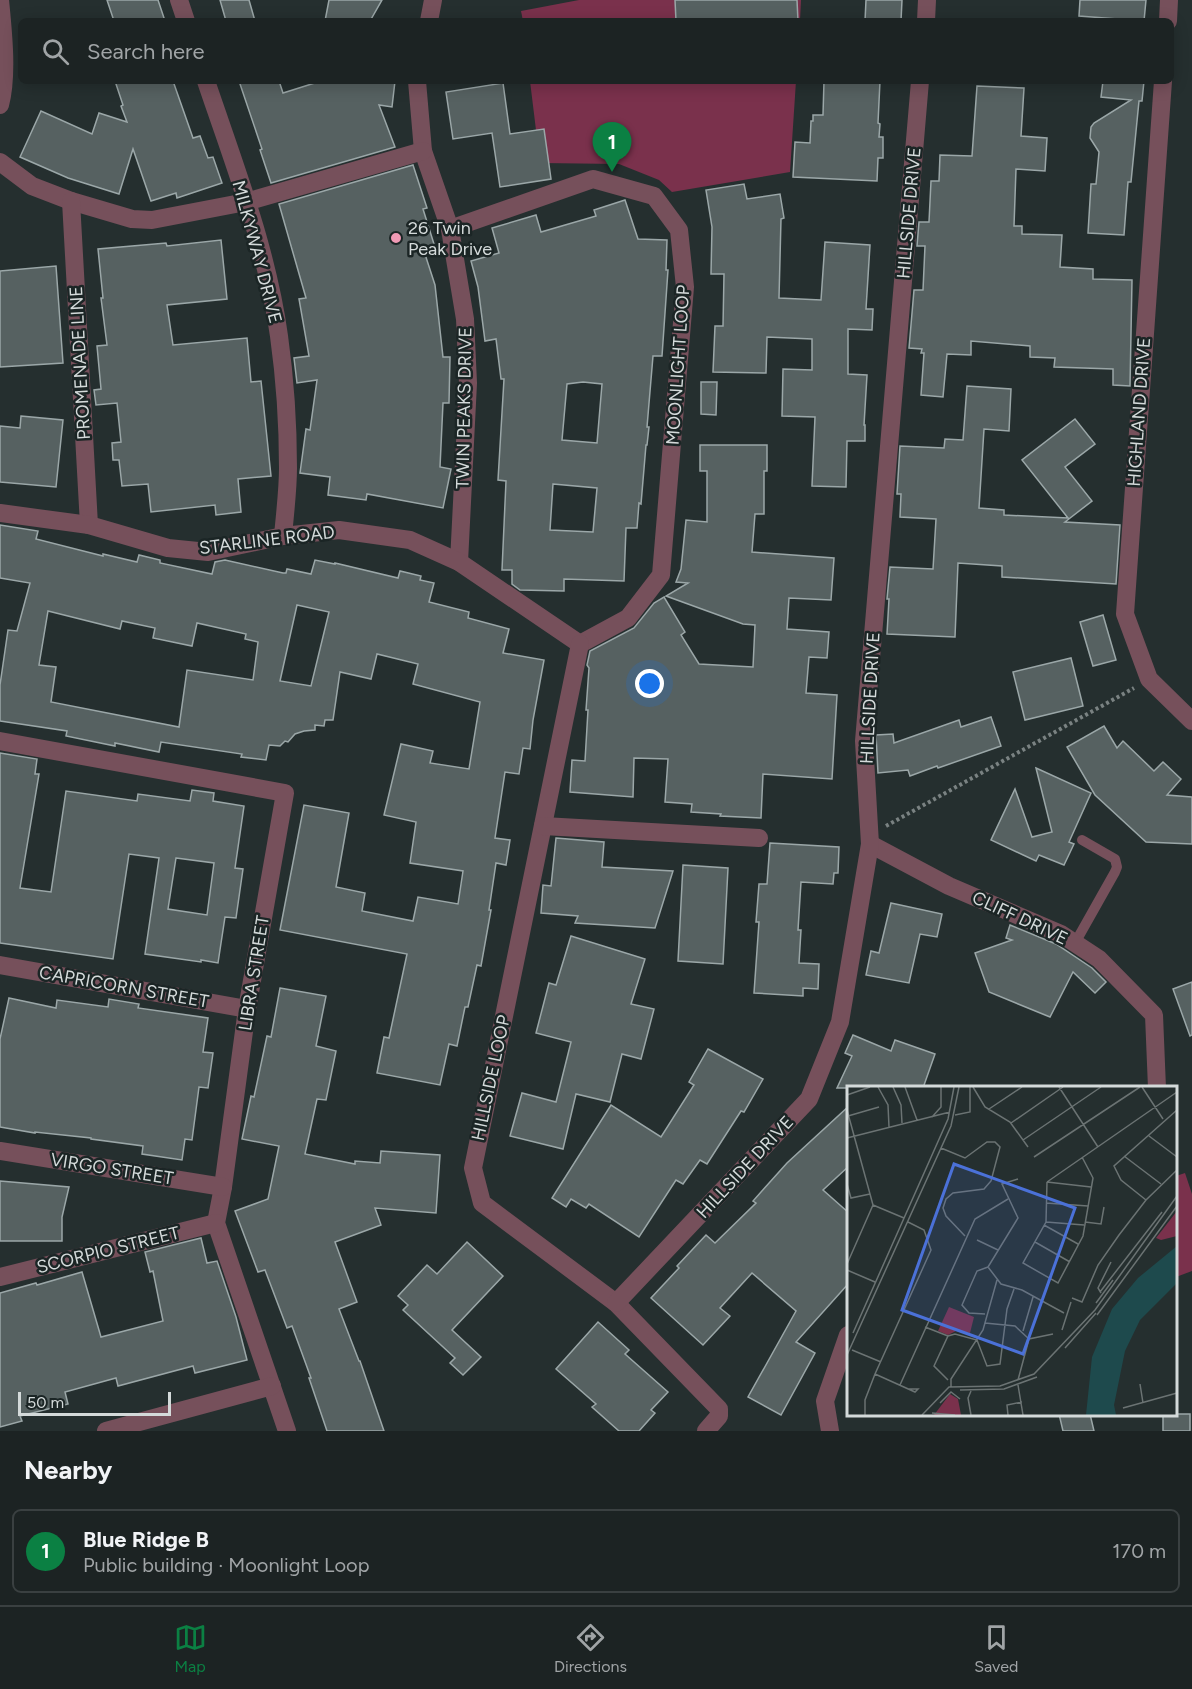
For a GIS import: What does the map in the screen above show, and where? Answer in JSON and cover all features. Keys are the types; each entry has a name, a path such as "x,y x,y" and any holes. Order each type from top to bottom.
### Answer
{"street":[{"path":"0,0 4,38 3,96 0,105"},
{"path":"179,0 185,18"},
{"path":"429,18 432,0"},
{"path":"926,18 927,0"},
{"path":"1167,18 1169,0"},
{"name":"MILKYWAY DRIVE","path":"207,84 266,267 279,334 285,390 288,469 284,536"},
{"name":"TWIN PEAKS DRIVE","path":"417,84 423,151 450,229 465,319 468,383 459,562"},
{"name":"HILLSIDE DRIVE","path":"616,1303 809,1099 840,1022 870,840 864,741 920,84"},
{"name":"HIGHLAND DRIVE","path":"1163,84 1125,614 1149,679 1192,721"},
{"path":"0,162 32,186 71,201 132,219 152,220 246,202 423,151"},
{"name":"MOONLIGHT LOOP","path":"450,229 593,179 654,196 679,230 685,287 661,575 628,618 580,644"},
{"name":"PROMENADE LINE","path":"71,201 89,525"},
{"name":"STARLINE ROAD","path":"0,513 89,525 168,548 208,552 284,536 339,530 410,540 459,562 580,644"},
{"name":"HILLSIDE LOOP","path":"580,644 473,1168 482,1203 616,1303 719,1408 720,1416 706,1431"},
{"name":"LIBRA STREET","path":"0,741 285,793 247,1009 223,1187 216,1222"},
{"path":"543,826 759,838"},
{"name":"CLIFF DRIVE","path":"870,840 950,886 1060,934 1099,959 1154,1015 1157,1086"},
{"name":"CAPRICORN STREET","path":"0,965 247,1009"},
{"name":"VIRGO STREET","path":"0,1150 223,1187"},
{"path":"216,1222 287,1431"},
{"name":"SCORPIO STREET","path":"0,1277 216,1222"},
{"path":"830,1431 825,1401 847,1340"},
{"path":"106,1431 272,1386"}],"lane":[{"path":"1075,944 1117,867 1115,859 1082,840"}],"path":[{"path":"870,840 1149,679"}],"shaded area":[{"path":"579,0 801,0 800,18 522,18 521,11"},
{"path":"530,84 796,84 790,172 672,192 659,180 619,164 540,163"},
{"path":"1185,1173 1192,1194 1192,1271 1177,1277 1177,1176"}],"building":[{"path":"107,0 158,0 164,18 113,18"},
{"path":"220,0 249,0 254,18 225,18"},
{"path":"329,0 382,0 372,18 326,18"},
{"path":"675,0 797,0 798,18 676,18"},
{"path":"866,0 902,0 901,18 865,18"},
{"path":"1080,0 1146,0 1144,18 1079,16"},
{"path":"116,84 174,84 193,138 200,136 208,158 213,157 222,183 177,198 176,193 151,201 133,149 119,194 68,178 20,157 41,111 92,134 99,113 127,122 121,106 123,105"},
{"path":"240,84 280,84 283,93 312,84 395,84 392,107 379,105 395,147 271,183 260,150 262,149"},
{"path":"503,84 510,134 544,129 551,179 500,187 492,133 453,139 446,92"},
{"path":"824,84 880,84 878,123 880,124 879,137 883,137 883,158 878,158 877,181 793,177 795,142 810,143 813,115 823,115"},
{"path":"1103,84 1144,84 1142,101 1139,101 1131,182 1128,182 1124,235 1088,233 1091,184 1096,184 1099,152 1090,138 1091,127 1131,100 1101,97"},
{"path":"977,86 1024,88 1021,136 1047,138 1045,171 1016,169 1014,226 1022,226 1022,234 1062,235 1060,267 1093,269 1093,279 1132,280 1130,386 1113,385 1113,369 1054,367 1055,358 1030,357 1030,346 971,341 971,355 947,354 943,397 921,395 924,353 921,353 922,349 909,348 914,290 923,290 925,246 917,246 919,222 929,222 931,181 939,181 940,155 972,156"},
{"path":"413,165 427,208 423,209 434,244 423,248 435,285 443,357 450,357 449,403 443,403 440,467 451,469 443,508 367,494 366,500 328,495 330,477 300,473 306,429 310,430 317,380 297,383 294,358 309,356 299,299 306,298 279,204"},
{"path":"744,184 747,199 780,194 784,218 781,219 779,298 821,300 825,242 870,245 866,309 873,309 872,330 848,329 848,374 867,375 865,441 847,441 846,487 812,486 815,417 782,416 783,369 812,370 812,339 767,337 766,373 713,372 715,326 723,326 724,274 711,274 712,227 706,190"},
{"path":"625,200 638,239 667,240 666,270 668,270 662,356 653,356 647,427 649,427 637,528 626,528 624,581 564,579 564,591 520,590 512,584 512,570 502,570 506,481 498,480 504,379 501,379 496,339 485,341 478,287 471,261 499,253 492,228 536,215 541,232 596,216 594,210","holes":["583,382 602,384 597,443 562,440 567,384","553,484 597,488 593,532 550,530"]},
{"path":"221,240 227,299 167,305 173,345 247,338 251,382 261,381 271,476 238,479 241,512 216,515 215,505 151,512 148,484 122,486 119,460 113,460 112,443 121,442 117,403 96,405 94,390 101,389 97,346 107,345 98,249 166,243 167,246"},
{"path":"56,266 63,363 0,367 0,271"},
{"path":"701,382 717,382 716,415 701,414"},
{"path":"967,386 1011,389 1009,431 984,429 979,508 1004,510 1004,515 1068,518 1022,460 1075,419 1095,444 1065,467 1092,501 1065,522 1120,525 1116,584 1002,577 1002,566 958,563 955,637 887,634 890,567 933,569 936,519 900,517 901,494 897,494 900,446 944,448 945,439 963,440"},
{"path":"21,416 63,420 56,487 0,482 0,426 20,428"},
{"path":"700,445 767,445 767,471 764,471 764,514 755,514 752,552 834,558 831,600 789,598 787,629 829,632 827,658 809,657 806,693 837,695 832,779 763,774 761,818 691,812 692,804 665,802 668,759 634,758 633,797 570,792 572,760 585,761 589,668 587,665 590,651 634,628 654,603 664,597 685,632 681,635 699,664 753,667 755,625 743,624 666,596 688,583 676,582 681,569 686,520 707,522 707,471 700,471"},
{"path":"0,525 38,531 36,539 103,556 103,554 137,562 139,555 160,560 160,563 212,574 215,562 225,560 283,573 286,573 287,569 311,574 315,560 398,578 400,571 421,576 420,580 434,583 429,602 469,612 468,618 509,629 503,653 544,660 530,749 523,748 519,774 505,772 495,838 510,840 506,865 496,863 489,910 491,910 481,966 477,965 457,1046 449,1044 440,1085 377,1073 384,1037 389,1038 407,954 280,930 304,805 349,813 336,887 365,893 362,911 413,921 418,897 458,904 463,871 410,863 416,822 384,815 401,744 433,751 430,763 469,769 480,702 413,684 418,664 377,654 371,679 340,672 333,720 325,720 324,726 315,725 315,730 295,734 288,742 285,741 280,746 269,745 266,760 241,757 242,754 161,742 159,752 115,743 115,746 66,736 67,731 0,721 0,685 8,630 17,631 30,583 0,578","holes":["297,605 329,612 311,686 280,681","48,611 120,629 122,621 155,628 153,638 192,646 197,623 246,634 245,639 258,642 253,680 187,670 179,727 51,702 56,667 39,665"]},
{"path":"1103,615 1116,660 1093,666 1080,622"},
{"path":"1071,658 1083,706 1025,720 1013,672"},
{"path":"991,717 1001,746 910,776 908,770 878,773 876,735 893,734 894,743 959,720 961,727"},
{"path":"1104,726 1117,748 1123,741 1154,771 1163,762 1181,779 1167,795 1192,797 1192,844 1146,842 1095,795 1067,747"},
{"path":"0,753 37,759 35,774 39,774 20,888 51,892 66,791 137,801 138,794 190,801 192,790 214,793 213,801 244,806 235,868 243,869 236,918 225,917 218,963 145,954 159,858 129,854 113,959 0,943","holes":["176,858 214,863 207,915 168,909"]},
{"path":"1036,768 1091,793 1069,842 1074,844 1064,865 1039,855 1036,861 991,840 1015,789 1032,837 1052,832"},
{"path":"556,838 604,842 602,867 673,871 655,928 575,923 578,916 541,913 543,885 551,886"},
{"path":"770,843 839,847 838,873 834,873 833,884 801,882 798,930 801,930 799,963 819,964 818,989 803,988 803,996 754,993 759,884 767,884"},
{"path":"683,865 728,868 723,964 678,961"},
{"path":"891,903 942,914 937,937 920,934 909,983 866,975 871,951 879,953"},
{"path":"1010,925 1056,944 1092,968 1106,982 1095,993 1073,972 1050,1017 989,992 975,953 1012,940 1006,938"},
{"path":"571,936 645,959 631,1004 654,1009 641,1059 622,1054 610,1102 576,1094 563,1149 510,1136 522,1093 556,1102 571,1042 536,1033 549,983 556,985"},
{"path":"1192,982 1192,1035 1190,1036 1173,989"},
{"path":"280,988 326,996 316,1046 336,1051 326,1100 317,1099 305,1154 355,1164 355,1161 380,1163 381,1151 440,1155 436,1213 375,1208 381,1225 335,1242 357,1302 339,1309 384,1431 327,1431 292,1326 287,1328 265,1270 258,1272 235,1211 268,1199 279,1146 242,1139 267,1036 271,1037"},
{"path":"9,998 56,1008 57,1000 108,1007 109,999 139,1004 138,1008 208,1018 203,1052 213,1053 208,1088 199,1087 192,1140 185,1139 182,1160 142,1154 143,1146 0,1127 0,1039"},
{"path":"853,1035 891,1051 895,1040 935,1054 924,1086 837,1088 852,1056 845,1053"},
{"path":"708,1049 763,1079 744,1112 741,1111 707,1164 700,1160 683,1184 676,1180 639,1237 589,1204 586,1208 571,1199 566,1207 552,1198 611,1105 661,1137 694,1085 689,1082"},
{"path":"847,1108 847,1168 823,1190 847,1211 847,1285 796,1342 815,1353 781,1415 748,1397 796,1311 752,1273 720,1308 730,1316 703,1345 651,1298 706,1235 715,1243 756,1203 753,1201 787,1163"},
{"path":"0,1181 69,1187 62,1217 62,1241 0,1241"},
{"path":"201,1238 207,1263 217,1261 236,1317 247,1360 195,1373 193,1366 118,1386 116,1378 65,1392 68,1404 20,1416 22,1421 0,1427 0,1293 82,1272 101,1337 163,1321 153,1271 150,1272 145,1252"},
{"path":"467,1242 503,1276 452,1330 481,1357 463,1375 450,1363 455,1358 403,1310 408,1305 398,1296 427,1265 437,1274"},
{"path":"598,1322 629,1350 625,1354 668,1392 651,1410 655,1413 639,1431 619,1431 592,1407 596,1404 556,1369"},
{"path":"1190,1414 1190,1431 1163,1431 1163,1416"},
{"path":"1059,1416 1090,1416 1094,1431 1063,1431"}],"place":[{"name":"Blue Ridge B","path":"612,172"},
{"name":"26 Twin Peak Drive","path":"396,238"}]}
